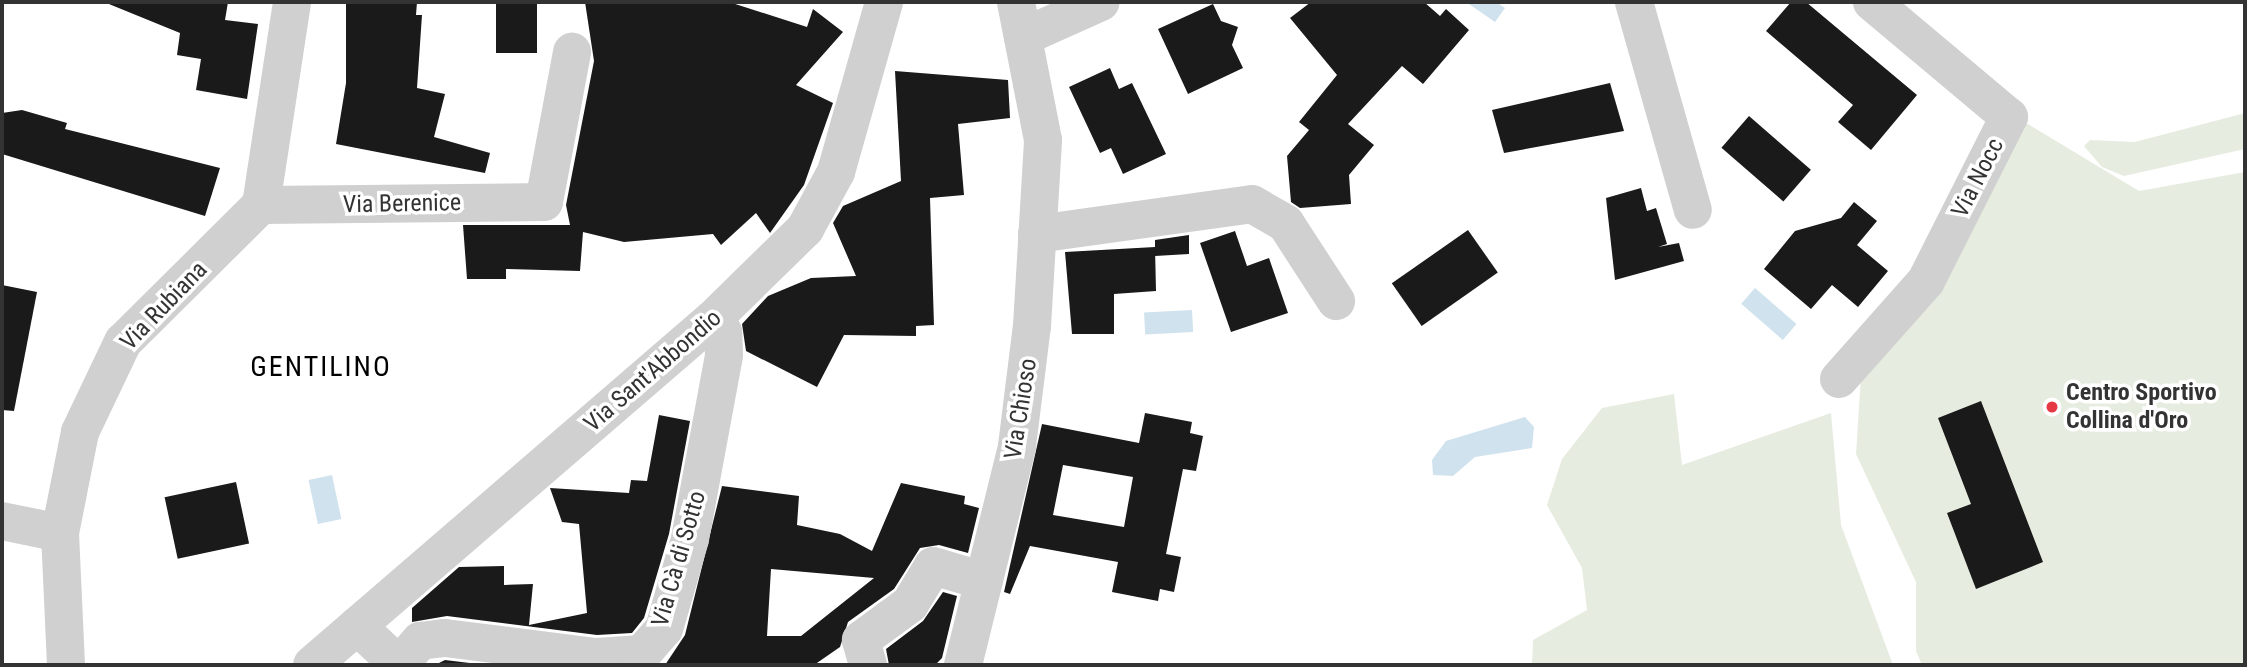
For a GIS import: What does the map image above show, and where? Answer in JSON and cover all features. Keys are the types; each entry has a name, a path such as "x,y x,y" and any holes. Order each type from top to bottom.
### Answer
{"street":[{"name":"Via Sant'Abbondio","path":"312,665 713,319 806,229 824,202 884,2"},
{"name":"Via Chioso","path":"963,665 1025,400 1042,140 1019,20 1101,2"},
{"path":"1634,2 1693,210"},
{"name":"Via Nocc","path":"1839,379 1926,281 2009,117 1872,2"},
{"path":"261,205 285,4"},
{"name":"Via Berenice","path":"261,205 544,202 572,52"},
{"path":"1037,234 1252,204 1286,224 1336,301"},
{"name":"Via Rubiana","path":"66,665 60,533 80,432 123,342 261,205"},
{"name":"Via Cà di Sotto","path":"357,626 399,665 419,641 445,638 596,661 642,654 664,629 690,539 724,355 723,332 713,319"},
{"path":"2,522 60,533"},
{"path":"864,652 910,604 933,566 984,580"}],"shaded area":[{"path":"2245,113 2245,149 2124,176 2102,167 2084,146 2090,140 2135,142"},
{"name":"Centro Sportivo Collina d'Oro","path":"2023,121 2139,191 2245,172 2245,665 1922,665 1916,651 1916,582 1856,454 1862,361"},
{"path":"1674,394 1682,465 1831,413 1841,525 1893,665 1532,665 1533,640 1587,610 1582,568 1547,505 1562,459 1602,408"}],"water":[{"path":"1466,2 1496,2 1505,8 1495,22"},
{"path":"1755,288 1797,324 1783,340 1741,304"},
{"path":"1192,310 1193,332 1145,334 1144,313"},
{"path":"1525,417 1534,427 1532,448 1475,457 1453,476 1433,475 1432,460 1446,441"},
{"path":"332,475 341,519 318,524 309,480"}],"building":[{"path":"104,2 228,2 225,20 258,24 247,99 196,90 201,59 177,55 180,33"},
{"path":"346,2 417,2 416,15 422,15 417,88 445,94 434,137 490,153 485,173 336,144 346,83"},
{"path":"496,2 537,2 537,53 496,53"},
{"path":"585,2 729,2 807,27 813,9 843,32 796,85 833,103 804,185 770,233 756,213 721,245 713,234 624,242 583,232 580,271 506,269 506,279 467,279 463,225 570,225 566,205 594,61"},
{"path":"1311,2 1424,2 1440,16 1446,9 1469,30 1423,84 1402,66 1348,124 1374,145 1349,175 1351,204 1300,208 1291,202 1287,156 1309,130 1299,122 1337,75 1290,18"},
{"path":"1791,2 1806,2 1917,95 1871,150 1838,122 1853,105 1766,31"},
{"path":"1213,4 1221,21 1238,27 1232,45 1243,68 1188,94 1158,29"},
{"path":"1110,68 1119,89 1132,83 1166,154 1123,174 1111,148 1100,153 1069,87"},
{"path":"895,71 1008,80 1010,118 958,124 964,195 930,198 934,325 916,326 916,336 844,335 817,387 746,351 742,324 768,296 811,278 856,276 833,223 843,206 901,181"},
{"path":"1610,83 1624,131 1504,153 1492,110"},
{"path":"22,110 67,123 65,129 220,168 205,216 2,154 2,113"},
{"path":"1749,116 1811,170 1783,201 1721,148"},
{"path":"1641,188 1647,211 1656,208 1667,244 1658,247 1679,243 1684,261 1615,280 1606,198"},
{"path":"1854,202 1877,221 1857,245 1888,271 1858,307 1832,285 1811,309 1764,269 1795,231 1841,218"},
{"path":"1468,230 1498,273 1422,326 1392,283"},
{"path":"1235,231 1247,266 1269,258 1288,313 1231,332 1200,243"},
{"path":"1189,235 1189,254 1155,256 1155,240"},
{"path":"1155,247 1156,291 1114,294 1114,334 1072,334 1065,252"},
{"path":"2,285 37,292 14,411 2,410"},
{"path":"1981,401 2043,562 1976,589 1947,513 1971,504 1938,418"},
{"path":"1145,413 1192,422 1190,433 1203,436 1196,471 1183,469 1166,554 1181,557 1174,592 1160,589 1158,601 1112,592 1118,562 1030,546 1010,594 1004,592 1042,424 1139,443","holes":["1063,465 1133,477 1124,527 1053,515"]},
{"path":"659,415 690,421 669,534 644,618 632,633 597,635 447,616 412,622 412,608 459,567 504,566 504,585 533,584 529,625 587,613 579,524 562,522 550,488 629,493 631,480 647,481"},
{"path":"236,482 249,544 178,559 165,497"},
{"path":"901,483 965,496 964,504 979,508 968,553 939,545 920,548 894,589 848,622 840,647 814,665 665,665 685,635 722,486 799,496 797,525 840,534 872,551","holes":["771,569 874,578 801,636 767,636"]},
{"path":"943,592 957,596 942,658 935,665 889,665 886,649 923,621"},
{"path":"445,660 486,665 435,665"}],"place":[{"name":"Centro Sportivo Collina d'Oro","path":"2052,407"}],"district":[{"name":"GENTILINO","path":"321,367"}]}
